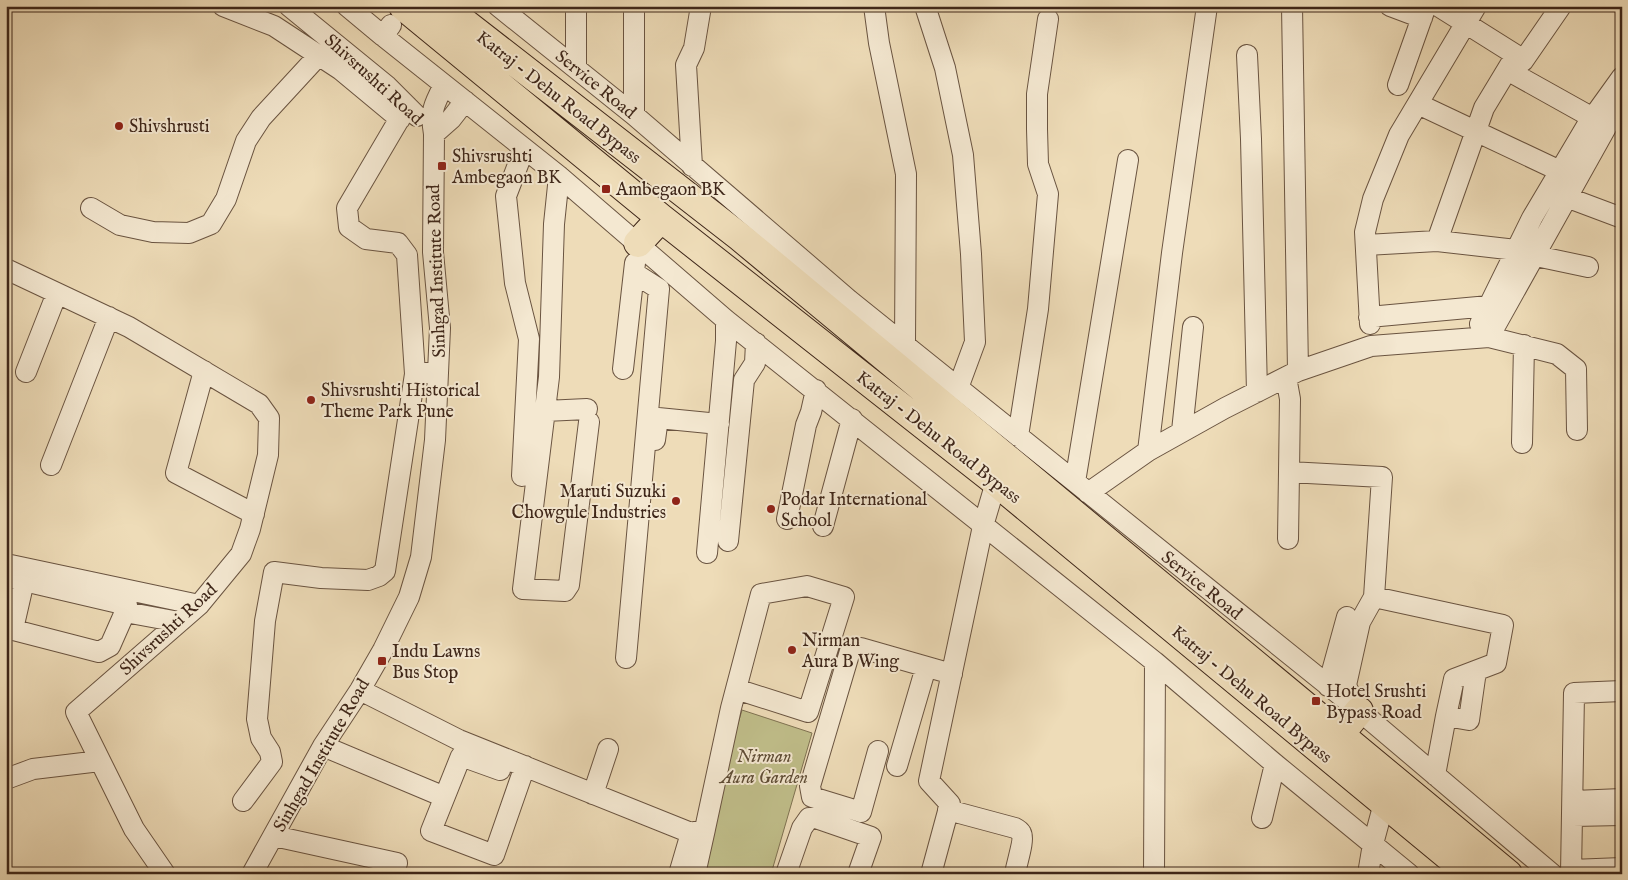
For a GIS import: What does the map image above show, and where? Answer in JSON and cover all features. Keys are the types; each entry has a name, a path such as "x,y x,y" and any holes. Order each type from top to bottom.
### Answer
{"highway":[{"name":"Katraj - Dehu Road Bypass","path":"443,6 740,237 1508,874"},
{"name":"Katraj - Dehu Road Bypass","path":"392,22 661,218 996,482 1470,874"},
{"path":"638,244 661,218"},
{"path":"1340,734 1357,709"}],"street":[{"path":"223,6 274,26 404,113 347,208 349,227 366,239 398,243 407,255 415,374 385,571 379,576 368,580 321,578 274,572 266,621 257,719 262,738 270,752 272,762 242,801"},
{"name":"Shivsrushti Road","path":"289,6 379,79 404,113 434,134"},
{"path":"347,6 392,22 444,85 559,176 726,320 1155,662 1407,873"},
{"path":"576,6 576,67"},
{"path":"634,6 634,115"},
{"path":"692,166 686,65 694,48 700,6"},
{"path":"874,6 879,43 906,174 905,345"},
{"path":"925,6 945,68 964,155 972,254 975,342 958,388"},
{"path":"1148,451 1172,253 1208,6"},
{"path":"1288,539 1292,374 1292,6"},
{"path":"1390,6 1424,12 1398,85"},
{"path":"1438,6 1470,14 1512,63 1593,118"},
{"path":"1437,241 1484,108 1512,63 1523,61 1561,6"},
{"name":"Service Road","path":"506,10 634,115 849,300 1357,709 1435,775 1565,872"},
{"path":"1470,14 1399,135 1373,199 1365,232 1370,321 1489,306"},
{"path":"1018,436 1038,309 1048,194 1038,164 1037,94 1048,19"},
{"path":"91,208 120,225 153,232 189,233 211,224 226,198 246,141 261,118 319,55"},
{"path":"1247,55 1251,139 1257,392"},
{"path":"1484,331 1489,306 1532,218 1593,118 1622,77"},
{"name":"Sinhgad Institute Road","path":"252,874 323,746 360,690 383,650 409,597 421,557 435,440 440,328 433,252 432,190 434,134 431,118 435,102 444,85"},
{"path":"1484,331 1536,256 1566,197 1622,98"},
{"path":"434,134 451,119 465,102"},
{"path":"1418,104 1560,171"},
{"path":"522,476 529,338 515,283 506,196 524,149"},
{"path":"1081,487 1128,160"},
{"path":"545,411 588,416 569,585 565,591 523,589 549,377 554,224 559,176"},
{"path":"1566,197 1622,218"},
{"path":"1366,245 1437,241 1516,250"},
{"path":"623,369 638,244"},
{"path":"1536,256 1588,266"},
{"name":"Shivsrushti Road","path":"6,269 129,326 259,404 269,418 268,455 254,514 241,554 199,605 76,712 134,829 165,874"},
{"path":"626,658 659,289 634,273"},
{"path":"26,372 57,293"},
{"path":"51,465 109,318"},
{"path":"707,553 726,320"},
{"path":"1182,431 1193,327"},
{"path":"1081,487 1182,431 1292,374 1371,346 1484,331 1557,354 1576,369 1577,430"},
{"path":"728,541 744,380 755,363 756,343"},
{"path":"1522,443 1524,345"},
{"path":"204,371 176,473 254,514"},
{"path":"415,374 438,372"},
{"path":"787,519 806,425 816,390"},
{"path":"646,558 658,418 719,424"},
{"path":"823,526 852,419"},
{"path":"1289,472 1382,477 1374,597 1360,622 1346,685 1357,709"},
{"path":"931,874 950,804 929,781 983,526 996,482"},
{"path":"6,564 199,605"},
{"path":"15,579 127,605 125,612 110,646 99,652 9,628 15,579"},
{"path":"679,874 698,831 733,699 761,594 807,586 844,597 808,712 733,699"},
{"path":"1374,597 1503,625 1496,663 1476,671 1468,720 1446,716 1435,775"},
{"path":"125,612 179,622"},
{"path":"1328,686 1348,617"},
{"path":"878,751 861,812 812,797 810,786 850,651 861,648 952,674"},
{"path":"1154,874 1155,662"},
{"path":"898,766 926,667"},
{"path":"360,690 523,772"},
{"path":"1622,691 1574,693 1573,808 1565,872 1622,868"},
{"path":"323,746 435,793"},
{"path":"593,794 608,749"},
{"path":"523,772 494,855 431,831 461,756 523,772 593,794 698,831"},
{"path":"6,779 33,769 100,761"},
{"path":"1262,818 1275,764"},
{"path":"1573,808 1622,798"},
{"path":"1368,874 1373,844 1384,803"},
{"path":"1573,808 1622,816"},
{"path":"948,810 1015,828 1020,832 1022,843 1015,874"},
{"path":"786,874 802,828 810,818 816,818 871,837 858,874"},
{"path":"695,874 698,831"},
{"path":"274,836 397,863 393,874"}],"green space":[{"name":"Nirman Aura Garden","path":"742,710 812,733 771,874 711,874 702,870 719,788"}],"place":[{"name":"Shivshrusti","path":"119,126"},
{"name":"Shivsrushti Ambegaon BK","path":"442,166"},
{"name":"Ambegaon BK","path":"606,189"},
{"name":"Shivsrushti Historical Theme Park Pune","path":"311,400"},
{"name":"Maruti Suzuki Chowgule Industries","path":"676,501"},
{"name":"Podar International School","path":"771,509"},
{"name":"Nirman Aura B Wing","path":"792,650"},
{"name":"Indu Lawns Bus Stop","path":"382,661"},
{"name":"Hotel Srushti Bypass Road","path":"1316,701"}]}
